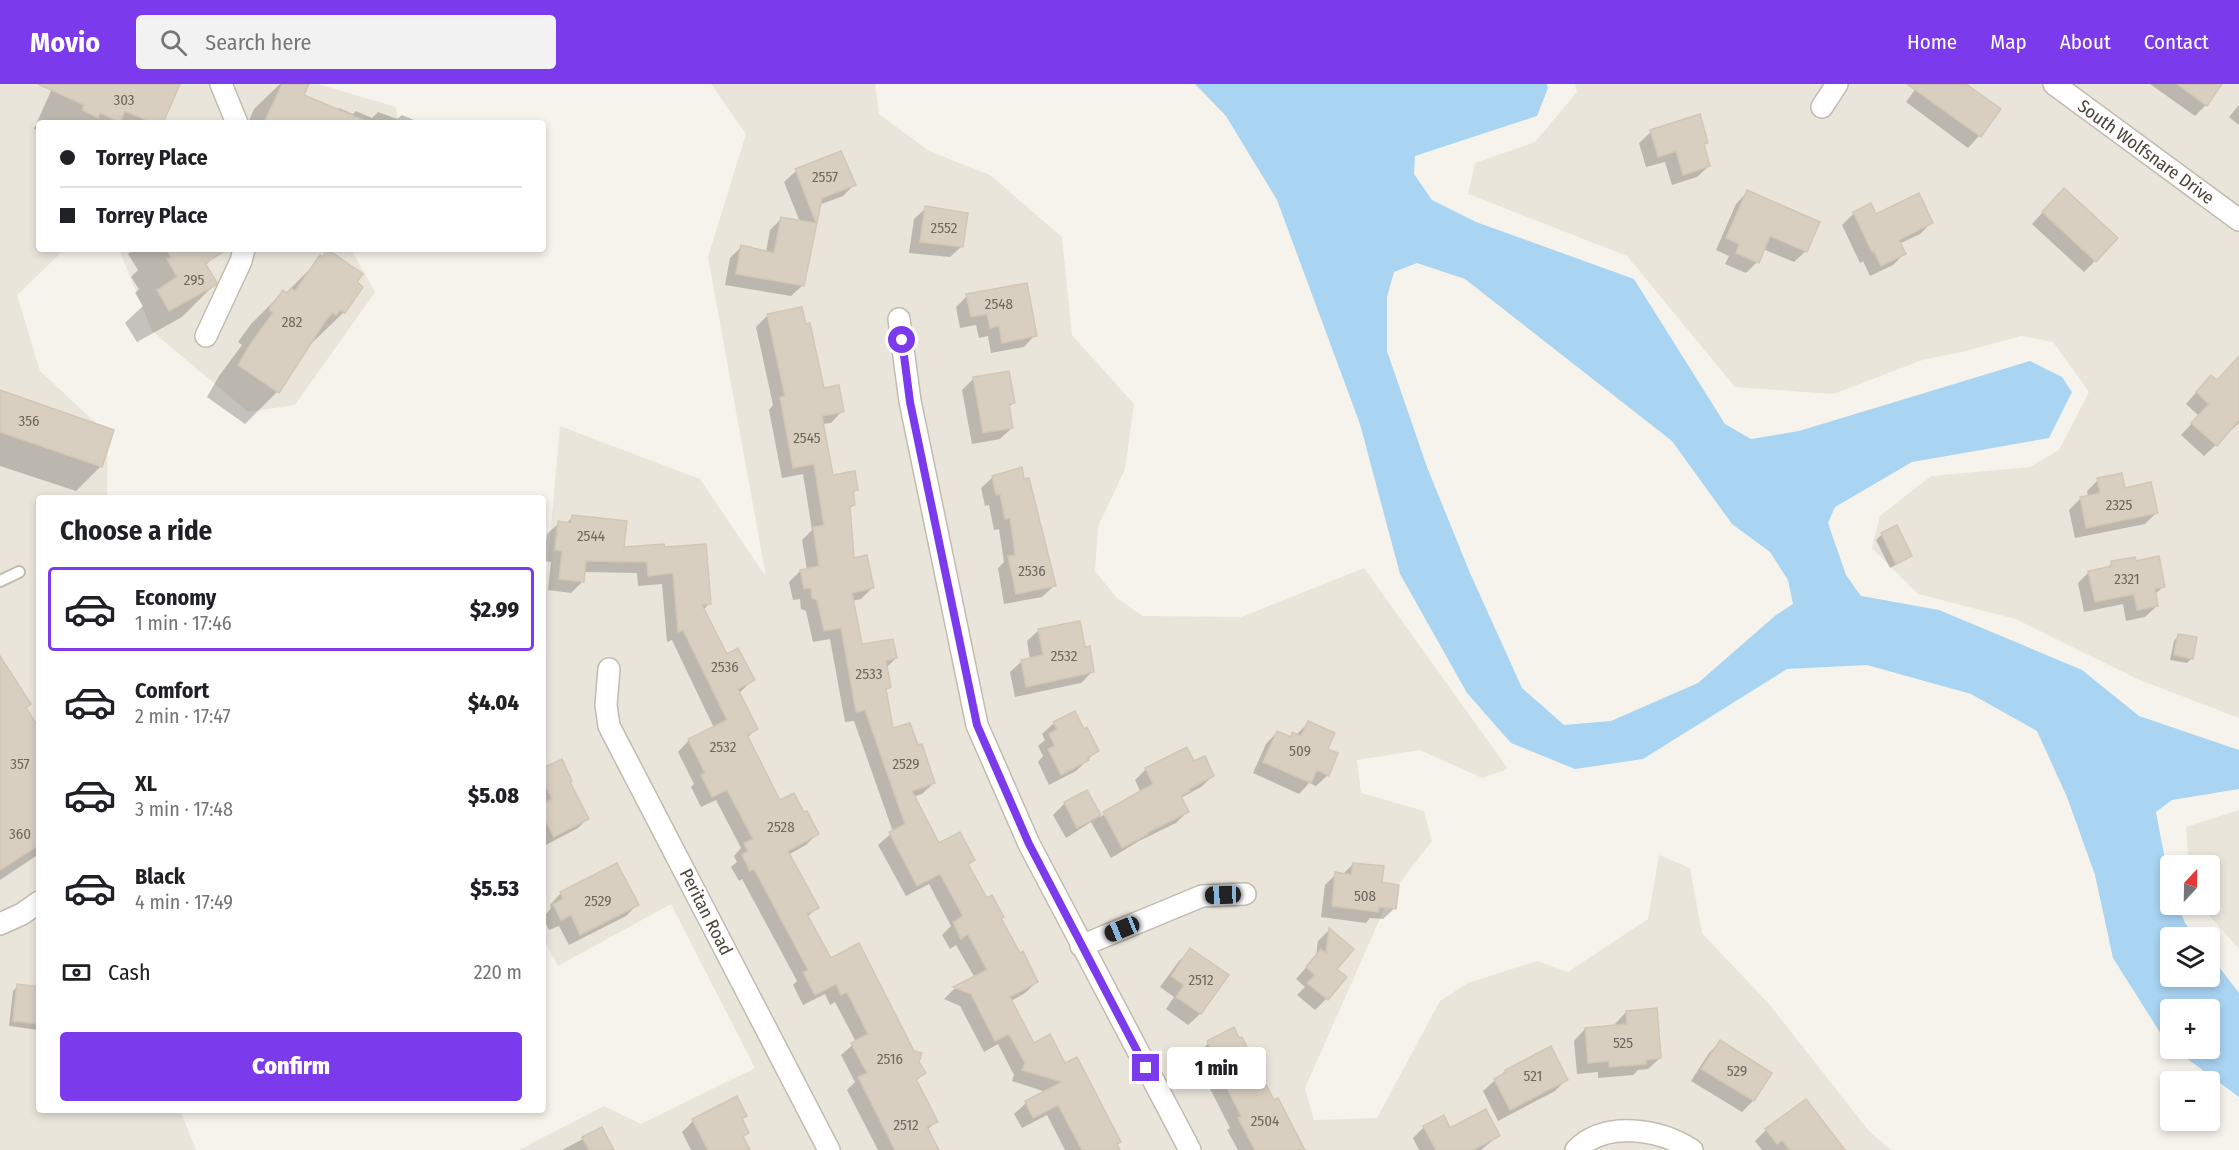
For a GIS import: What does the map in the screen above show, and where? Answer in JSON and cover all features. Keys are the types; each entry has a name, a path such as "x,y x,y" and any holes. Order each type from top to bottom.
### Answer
{"street":[{"path":"221,84 236,120"},
{"path":"1821,107 1837,84"},
{"name":"South Wolfsnare Drive","path":"2054,84 2239,220"},
{"path":"206,336 243,252"},
{"path":"900,319 910,402 977,725 1029,844 1190,1150"},
{"name":"Peritan Road","path":"609,669 606,705 609,726 829,1150"},
{"path":"1081,946 1202,896 1245,894"},
{"path":"0,924 36,904"},
{"path":"1576,1150 1585,1141 1613,1132 1653,1132 1692,1150"}],"lane":[{"path":"0,581 19,572"}],"shaded area":[{"path":"0,84 318,84 396,107 398,120 36,120 36,252 62,252 17,295 40,371 108,434 107,495 36,495 36,1113 181,1113 196,1150 0,1150"},
{"path":"711,84 875,84 879,114 929,151 990,175 1062,237 1072,335 1134,404 1125,469 1098,527 1095,571 1117,598 1143,616 1241,617 1364,568 1508,769 1482,778 1420,750 1357,760 1361,793 1424,811 1432,841 1391,894 1305,1088 1314,1120 1377,1118 1440,1001 1468,983 1537,961 1568,972 1648,919 1659,855 1690,868 1702,933 1769,1004 1869,1131 1891,1150 519,1150 604,1106 641,1124 755,1068 671,904 558,966 546,944 546,583 560,426 700,479 766,577 708,257 746,134"},
{"path":"1575,84 2239,84 2239,718 2137,679 2016,619 1918,594 1872,548 1880,516 1931,476 2030,467 2059,450 2089,392 2053,342 2021,336 1958,353 1925,359 1833,394 1735,387 1627,256 1468,194 1475,163 1535,142 1577,92"},
{"path":"120,252 353,252 375,292 295,405 248,412 152,331"},
{"path":"2239,810 2239,949 2209,915 2220,915 2220,855 2188,855 2186,827"}],"water":[{"path":"1195,84 1547,84 1548,88 1537,116 1415,156 1414,174 1432,200 1476,222 1634,279 1725,424 1751,439 1799,431 2030,361 2062,377 2072,392 2049,438 1912,462 1835,507 1828,523 1846,575 1861,596 1939,610 2082,670 2139,716 2239,750 2239,789 2172,800 2156,812 2164,855 2160,855 2160,915 2182,915 2188,927 2160,927 2160,987 2220,987 2220,968 2239,993 2239,1097 2220,1083 2220,1071 2204,1071 2188,1059 2220,1059 2220,999 2160,999 2160,1032 2113,958 2095,875 2067,797 2037,731 1971,694 1867,665 1787,669 1643,759 1575,769 1511,743 1467,693 1400,574 1360,424 1277,200 1226,116","holes":["1417,263 1465,279 1672,441 1732,524 1770,552 1788,580 1793,604 1776,615 1698,683 1611,721 1564,725 1522,688 1470,573 1427,467 1387,351 1387,297 1394,272"]}],"building":[{"path":"38,84 180,84 164,120 146,120 125,111 121,120 100,113 98,118 82,110 84,105"},
{"path":"282,84 309,84 304,95 363,120 265,120"},
{"path":"1907,84 1966,84 2001,109 1981,137"},
{"path":"2177,84 2222,84 2207,106"},
{"path":"1700,114 1708,143 1704,144 1710,166 1683,175 1676,151 1658,157 1650,130"},
{"path":"841,151 856,185 822,198 804,286 736,274 741,245 774,253 781,217 816,223 795,169"},
{"path":"2064,188 2118,238 2096,262 2042,212"},
{"path":"1747,190 1820,222 1807,252 1770,236 1759,263 1736,253 1739,244 1726,238"},
{"path":"1919,193 1933,223 1899,240 1906,254 1881,266 1853,212 1871,203 1876,214"},
{"path":"925,206 968,213 963,247 920,242"},
{"path":"168,252 223,252 205,263 216,285 169,311 157,290 177,277 167,259 171,257"},
{"path":"326,252 331,252 363,274 357,282 363,287 345,313 340,310 336,315 332,313 324,323 279,393 238,365 273,313 269,309 283,290 287,293 291,288 295,291 320,255 323,257"},
{"path":"1027,283 1037,336 1002,343 999,326 990,328 987,314 971,317 966,294"},
{"path":"802,307 806,324 810,323 824,388 839,385 844,412 822,416 833,475 855,471 858,490 853,491 855,505 850,506 854,558 867,555 874,588 852,593 862,644 893,639 897,658 886,661 891,687 886,689 893,728 910,723 918,745 922,744 935,783 912,791 939,843 960,832 975,860 968,864 987,898 992,895 1004,917 1001,918 1020,953 1023,951 1038,982 1010,997 1034,1043 1050,1034 1065,1063 1077,1057 1121,1142 1117,1144 1120,1150 1082,1150 1058,1105 1033,1118 1025,1101 1062,1082 1022,1070 1025,1063 1009,1034 995,1041 971,994 953,987 987,970 968,934 961,939 953,922 963,916 940,874 917,886 889,832 905,824 865,710 856,712 841,628 824,631 817,600 812,598 811,588 804,589 800,570 819,566 813,527 824,525 814,464 793,468 780,397 785,396 767,314"},
{"path":"2239,356 2239,420 2217,446 2191,423 2209,404 2196,392 2211,375 2217,380"},
{"path":"1009,371 1015,403 1009,404 1013,428 983,433 973,377"},
{"path":"0,390 114,430 102,467 0,432"},
{"path":"1022,467 1024,479 1029,478 1056,586 1016,594 1008,556 1015,555 1010,518 1005,519 1000,494 996,495 992,476"},
{"path":"2122,473 2125,488 2151,482 2158,513 2086,528 2080,497 2100,493 2097,478"},
{"path":"572,515 627,521 624,547 706,544 711,604 702,605 727,654 738,648 755,680 738,689 758,729 747,735 780,800 794,793 819,834 788,851 819,908 807,914 831,958 859,943 914,1051 922,1053 919,1062 926,1073 916,1079 938,1122 927,1127 939,1150 895,1150 858,1077 867,1073 851,1043 868,1034 847,992 841,995 836,984 815,995 803,972 808,970 754,869 750,871 742,855 748,851 744,843 753,839 727,790 712,797 701,775 705,773 688,739 727,720 683,630 678,632 673,573 648,576 647,562 586,561 584,582 559,579 562,551 555,550 558,521 571,523"},
{"path":"1897,525 1912,556 1896,564 1881,533"},
{"path":"2159,556 2165,587 2155,589 2158,606 2137,610 2134,594 2095,602 2088,571 2112,566 2111,561 2135,557 2136,561"},
{"path":"1080,621 1085,647 1090,646 1094,672 1026,687 1021,660 1043,655 1038,629"},
{"path":"2178,634 2197,637 2193,659 2174,655"},
{"path":"0,656 31,704 26,708 36,723 36,847 0,870"},
{"path":"1075,711 1084,729 1087,727 1099,751 1087,758 1089,760 1061,775 1048,749 1055,746 1049,734 1057,729 1053,722"},
{"path":"1308,721 1335,733 1328,749 1338,753 1329,776 1317,770 1311,783 1263,762 1277,731 1291,737 1292,732 1301,736"},
{"path":"1187,747 1194,761 1205,756 1214,776 1189,789 1190,791 1181,796 1189,812 1122,848 1103,812 1153,784 1145,768"},
{"path":"562,759 572,781 570,782 589,819 554,837 546,822 546,802 552,799 546,786 546,767"},
{"path":"1087,790 1101,815 1077,828 1064,802"},
{"path":"617,863 639,905 580,935 571,915 561,920 553,904 563,899 560,892"},
{"path":"1353,863 1384,866 1382,882 1399,885 1396,909 1379,907 1378,912 1332,906 1335,872 1351,875"},
{"path":"1329,928 1354,949 1337,969 1347,977 1328,1000 1307,983 1315,975 1306,967 1321,949 1326,953"},
{"path":"1190,948 1229,975 1201,1014 1176,997 1184,985 1171,976"},
{"path":"17,984 36,987 36,1024 13,1021"},
{"path":"1657,1008 1661,1058 1646,1060 1646,1064 1609,1067 1609,1061 1588,1063 1585,1028 1627,1024 1626,1011"},
{"path":"1234,1027 1239,1038 1242,1037 1274,1100 1278,1098 1305,1150 1255,1150 1238,1118 1241,1116 1210,1055 1213,1053 1207,1041"},
{"path":"1720,1040 1772,1073 1754,1101 1701,1069"},
{"path":"1551,1046 1568,1080 1510,1110 1494,1079 1506,1072 1505,1070"},
{"path":"737,1096 747,1116 742,1118 749,1133 743,1136 750,1150 708,1150 692,1119"},
{"path":"1806,1099 1845,1150 1790,1150 1782,1140 1777,1144 1765,1129"},
{"path":"1486,1109 1500,1136 1473,1150 1436,1150 1423,1126 1444,1115 1450,1128"},
{"path":"602,1127 614,1150 589,1150 582,1137"}],"route":[{"path":"902,340 910,402 977,725 1029,844 1146,1068"}]}
